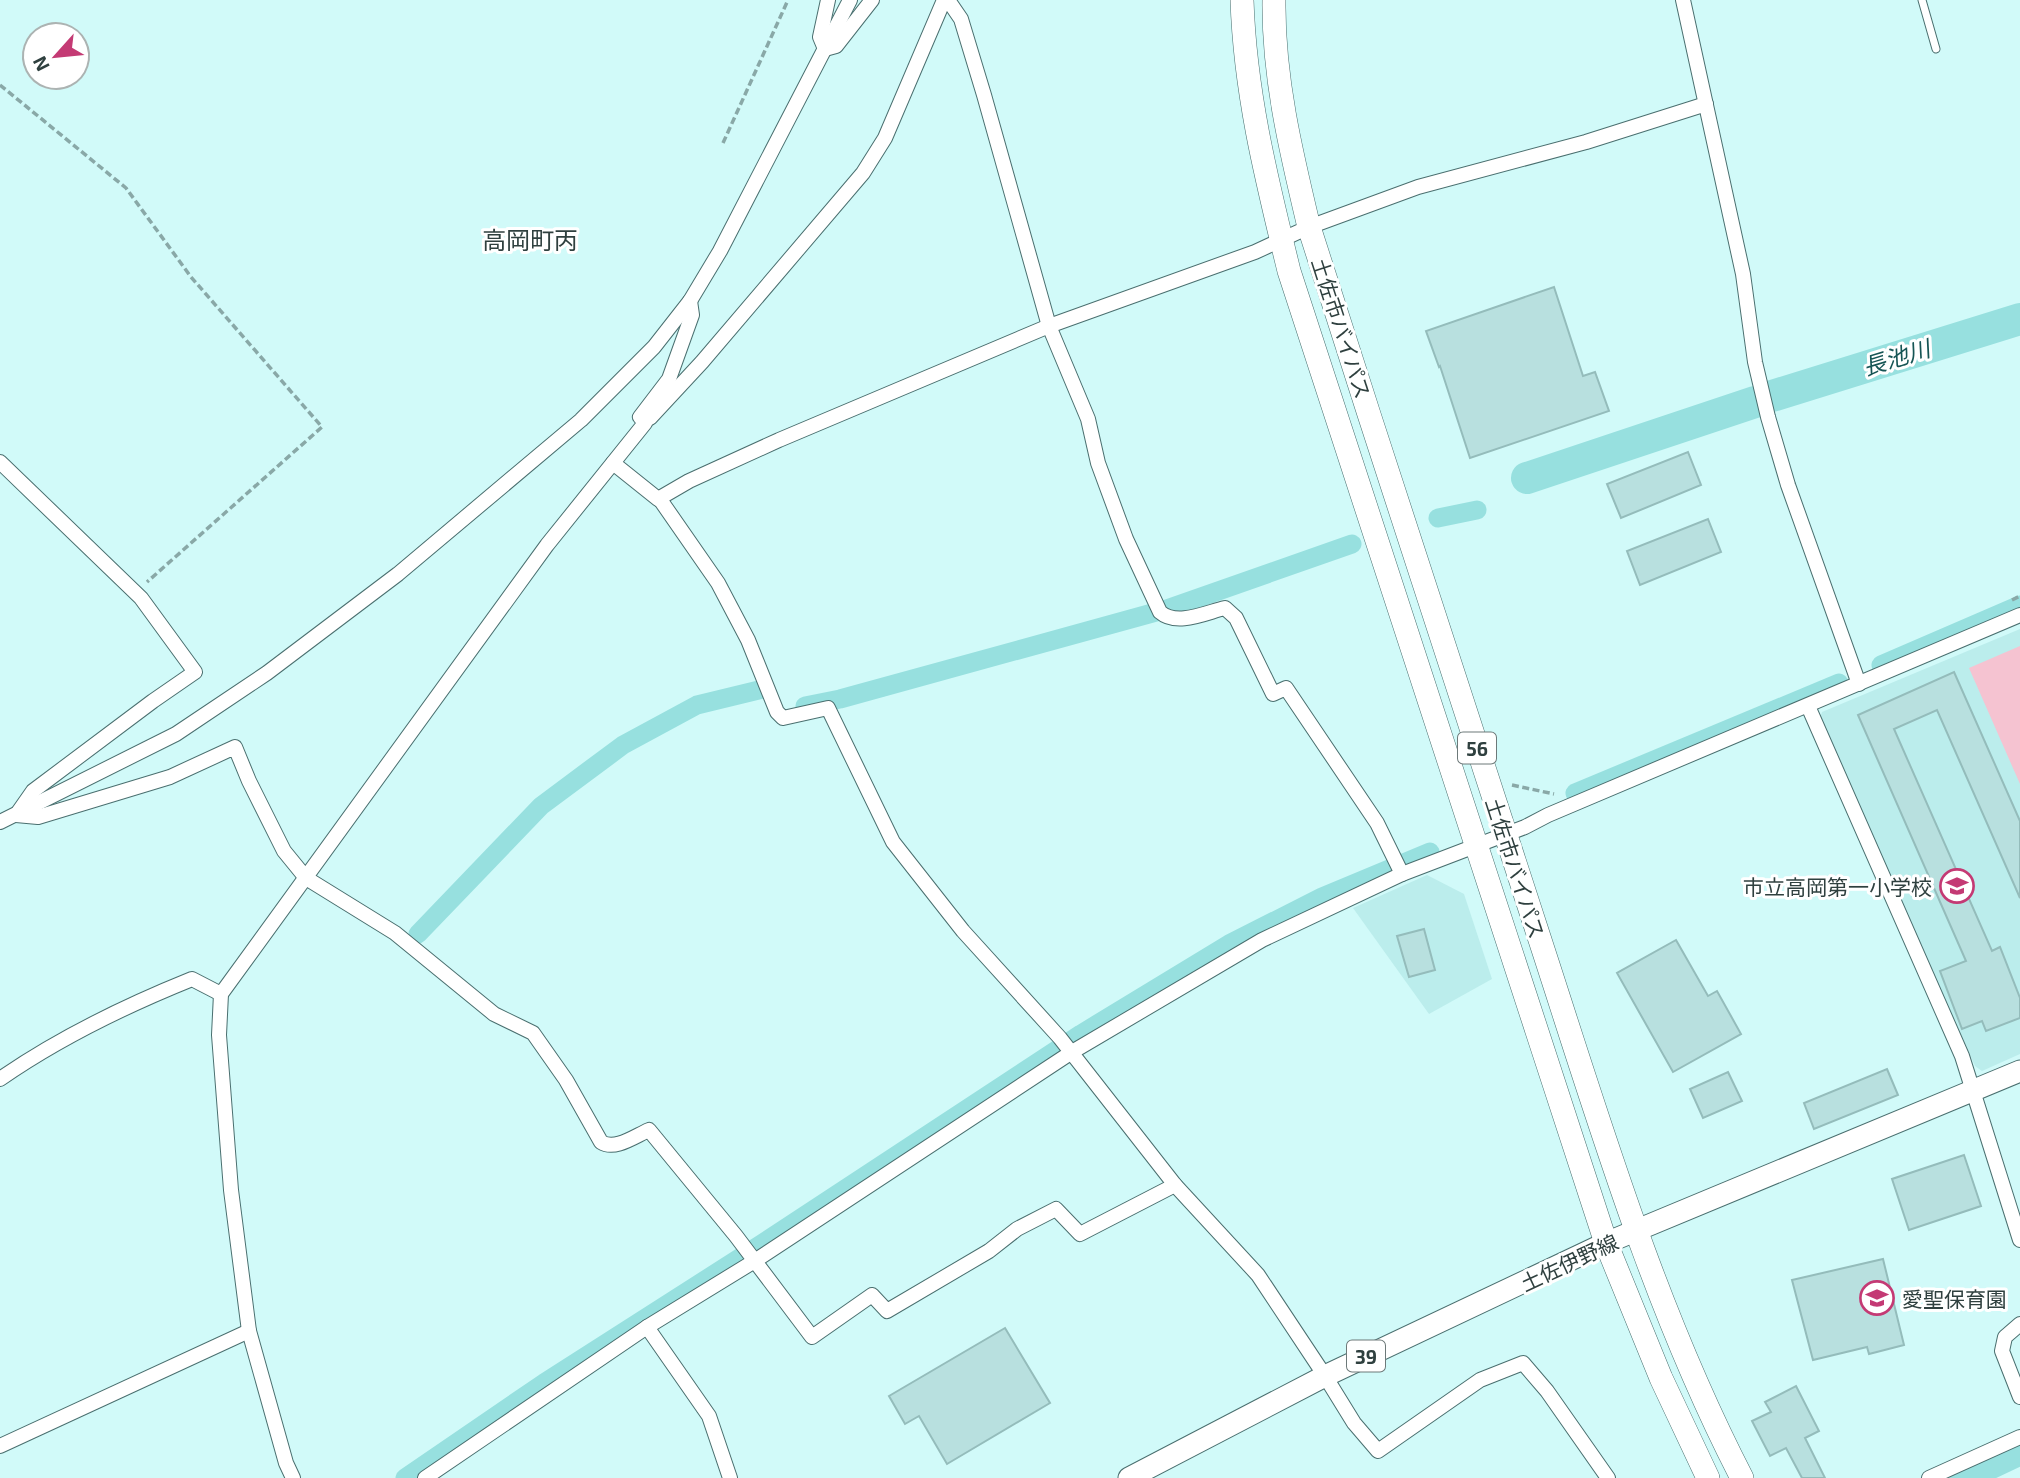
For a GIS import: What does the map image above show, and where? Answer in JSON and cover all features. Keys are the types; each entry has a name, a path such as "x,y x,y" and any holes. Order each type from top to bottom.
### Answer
{"highway":[{"name":"土佐市バイパス","path":"1242,0 1244,50 1262,162 1289,271 1606,1243 1661,1378 1708,1478"},
{"name":"土佐市バイパス","path":"1274,0 1274,40 1292,154 1309,227 1636,1230 1690,1366 1742,1478"}],"main road":[{"name":"土佐伊野線","path":"1129,1478 1325,1376 1606,1243 2020,1071"}],"street":[{"path":"825,49 820,37 828,0"},
{"path":"0,822 176,734 267,673 398,574 581,420 654,347 690,301 720,251 850,0"},
{"path":"825,49 836,46 872,0"},
{"path":"293,1478 286,1463 249,1331 231,1190 219,1035 221,994 547,545 645,424 702,362 863,173 886,138 946,0 961,19 1049,326 1088,419 1098,463 1126,540 1160,612 1171,618 1182,619 1225,608 1236,618 1273,694 1286,688 1377,823 1398,867"},
{"path":"1683,0 1743,274 1755,362 1768,417 1788,485 1859,684"},
{"path":"659,498 689,481 779,440 1049,326 1282,241 1309,227 1418,187 1586,142 1706,104"},
{"path":"645,424 640,417 669,379 692,315 690,301"},
{"path":"0,462 135,593 195,672 33,791 16,815"},
{"path":"613,463 659,498 718,583 748,640 777,712 783,718 828,708 893,842 963,931 1068,1047 1175,1185 1258,1275 1354,1423 1378,1451 1480,1380 1523,1363 1547,1391 1608,1478"},
{"path":"425,1478 749,1256 1068,1047 1262,940 1398,867 1478,845 2020,615"},
{"path":"1808,706 1962,1056 2019,1232"},
{"path":"16,815 38,817 170,777 235,747 284,851 306,878 395,933 494,1014 533,1033 566,1080 601,1142 614,1146 649,1129 812,1337 872,1295 887,1311 989,1251 1017,1229 1056,1209 1080,1234 1175,1185"},
{"path":"0,1079 39,1052 144,998 192,979 221,994"},
{"path":"2020,1324 2005,1337 2002,1351 2020,1397"},
{"path":"647,1327 709,1416 730,1478"},
{"path":"0,1446 249,1331"},
{"path":"1929,1478 2020,1437"}],"lane":[{"path":"1922,0 1936,49"}],"path":[{"path":"723,143 788,0"},
{"path":"0,85 126,188 191,277 322,427 135,593"},
{"path":"2007,602 2020,596"},
{"path":"1512,785 1551,795 1564,790"}],"shaded area":[{"name":"市立高岡第一小学校","path":"2020,629 2020,1054 1982,1071 1975,1066 1820,718 1822,712"},
{"path":"2020,646 2020,784 1969,668"},
{"path":"1427,875 1464,894 1492,979 1429,1014 1353,908"}],"building":[{"path":"1554,287 1583,376 1595,372 1609,411 1470,458 1426,331"},
{"path":"1688,452 1701,485 1621,518 1607,484"},
{"path":"1708,519 1721,552 1640,585 1627,551"},
{"path":"1954,672 2020,821 2020,898 1937,710 1894,729 1992,951 2000,947 2020,998 2020,1018 1986,1031 1982,1021 1962,1029 1940,971 1966,961 1858,715"},
{"path":"1424,929 1435,970 1409,977 1397,936"},
{"path":"1676,940 1708,996 1717,991 1741,1034 1673,1072 1617,973"},
{"path":"1887,1069 1898,1095 1814,1129 1804,1103"},
{"path":"1728,1072 1742,1101 1703,1118 1690,1089"},
{"path":"1964,1155 1981,1206 1909,1230 1892,1179"},
{"path":"1883,1259 1904,1345 1869,1354 1867,1347 1813,1360 1792,1280"},
{"path":"1005,1328 1050,1403 947,1464 919,1416 905,1424 889,1396"},
{"path":"1796,1386 1819,1431 1805,1438 1825,1478 1802,1478 1786,1448 1770,1456 1752,1421 1771,1412 1765,1402"}],"waterway":[{"name":"長池川","path":"1772,396 2020,319"},
{"name":"長池川","path":"1527,478 1755,402"},
{"path":"1438,518 1477,510"},
{"path":"1164,610 1352,544"},
{"path":"1881,665 2020,605"},
{"path":"805,706 840,699 1156,612"},
{"path":"1575,793 1839,683"},
{"path":"418,934 541,806 623,745 697,705 763,689"},
{"path":"405,1478 544,1383 1081,1034 1229,944 1322,897 1430,852"},
{"path":"1959,1478 2020,1449"}],"place":[{"name":"市立高岡第一小学校","path":"1957,886"},
{"name":"愛聖保育園","path":"1877,1298"}],"district":[{"name":"高岡町丙","path":"530,239"}]}
